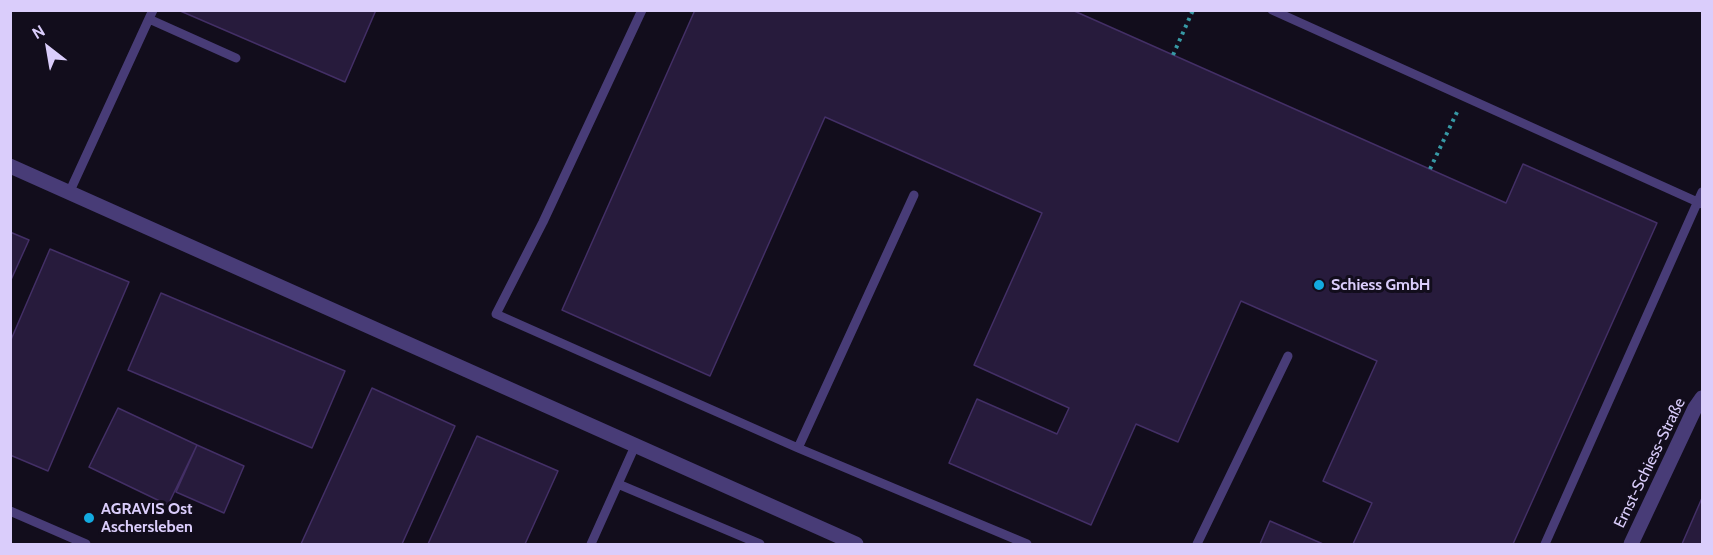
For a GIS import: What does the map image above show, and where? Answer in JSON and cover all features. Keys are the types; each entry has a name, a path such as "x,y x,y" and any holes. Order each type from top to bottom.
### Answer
{"street":[{"path":"10,166 850,543"},
{"name":"Ernst-Schiess-Straße","path":"1631,544 1695,408 1702,398"}],"lane":[{"path":"642,10 543,222 496,314 798,448 1027,544"},
{"path":"1272,10 1700,203"},
{"path":"69,193 151,15 237,58"},
{"path":"1545,544 1700,203 1702,192"},
{"path":"798,448 914,195"},
{"path":"1197,544 1288,356"},
{"path":"591,544 635,446"},
{"path":"618,483 760,544"},
{"path":"10,511 86,544"}],"path":[{"path":"1173,55 1193,10"},
{"path":"1430,169 1464,96"}],"building":[{"path":"178,10 376,10 345,82"},
{"name":"Schiess GmbH","path":"695,10 1072,10 1506,203 1523,164 1657,223 1513,544 1353,544 1372,503 1323,481 1377,361 1241,301 1178,442 1136,424 1091,525 949,463 977,399 1057,434 1069,408 974,365 1042,213 825,117 710,376 562,310"},
{"path":"10,232 29,240 10,282"},
{"path":"50,249 129,282 48,471 10,455 10,342"},
{"path":"161,293 345,371 312,448 128,370"},
{"path":"372,388 455,426 402,544 301,544"},
{"path":"118,408 197,445 168,505 89,467"},
{"path":"477,436 558,471 525,544 428,544"},
{"path":"197,445 244,466 224,513 176,492"},
{"path":"1702,498 1702,544 1682,544"},
{"path":"1270,521 1323,544 1260,544"}],"place":[{"name":"Schiess GmbH","path":"1319,285"},
{"name":"AGRAVIS Ost Aschersleben","path":"89,518"}]}
